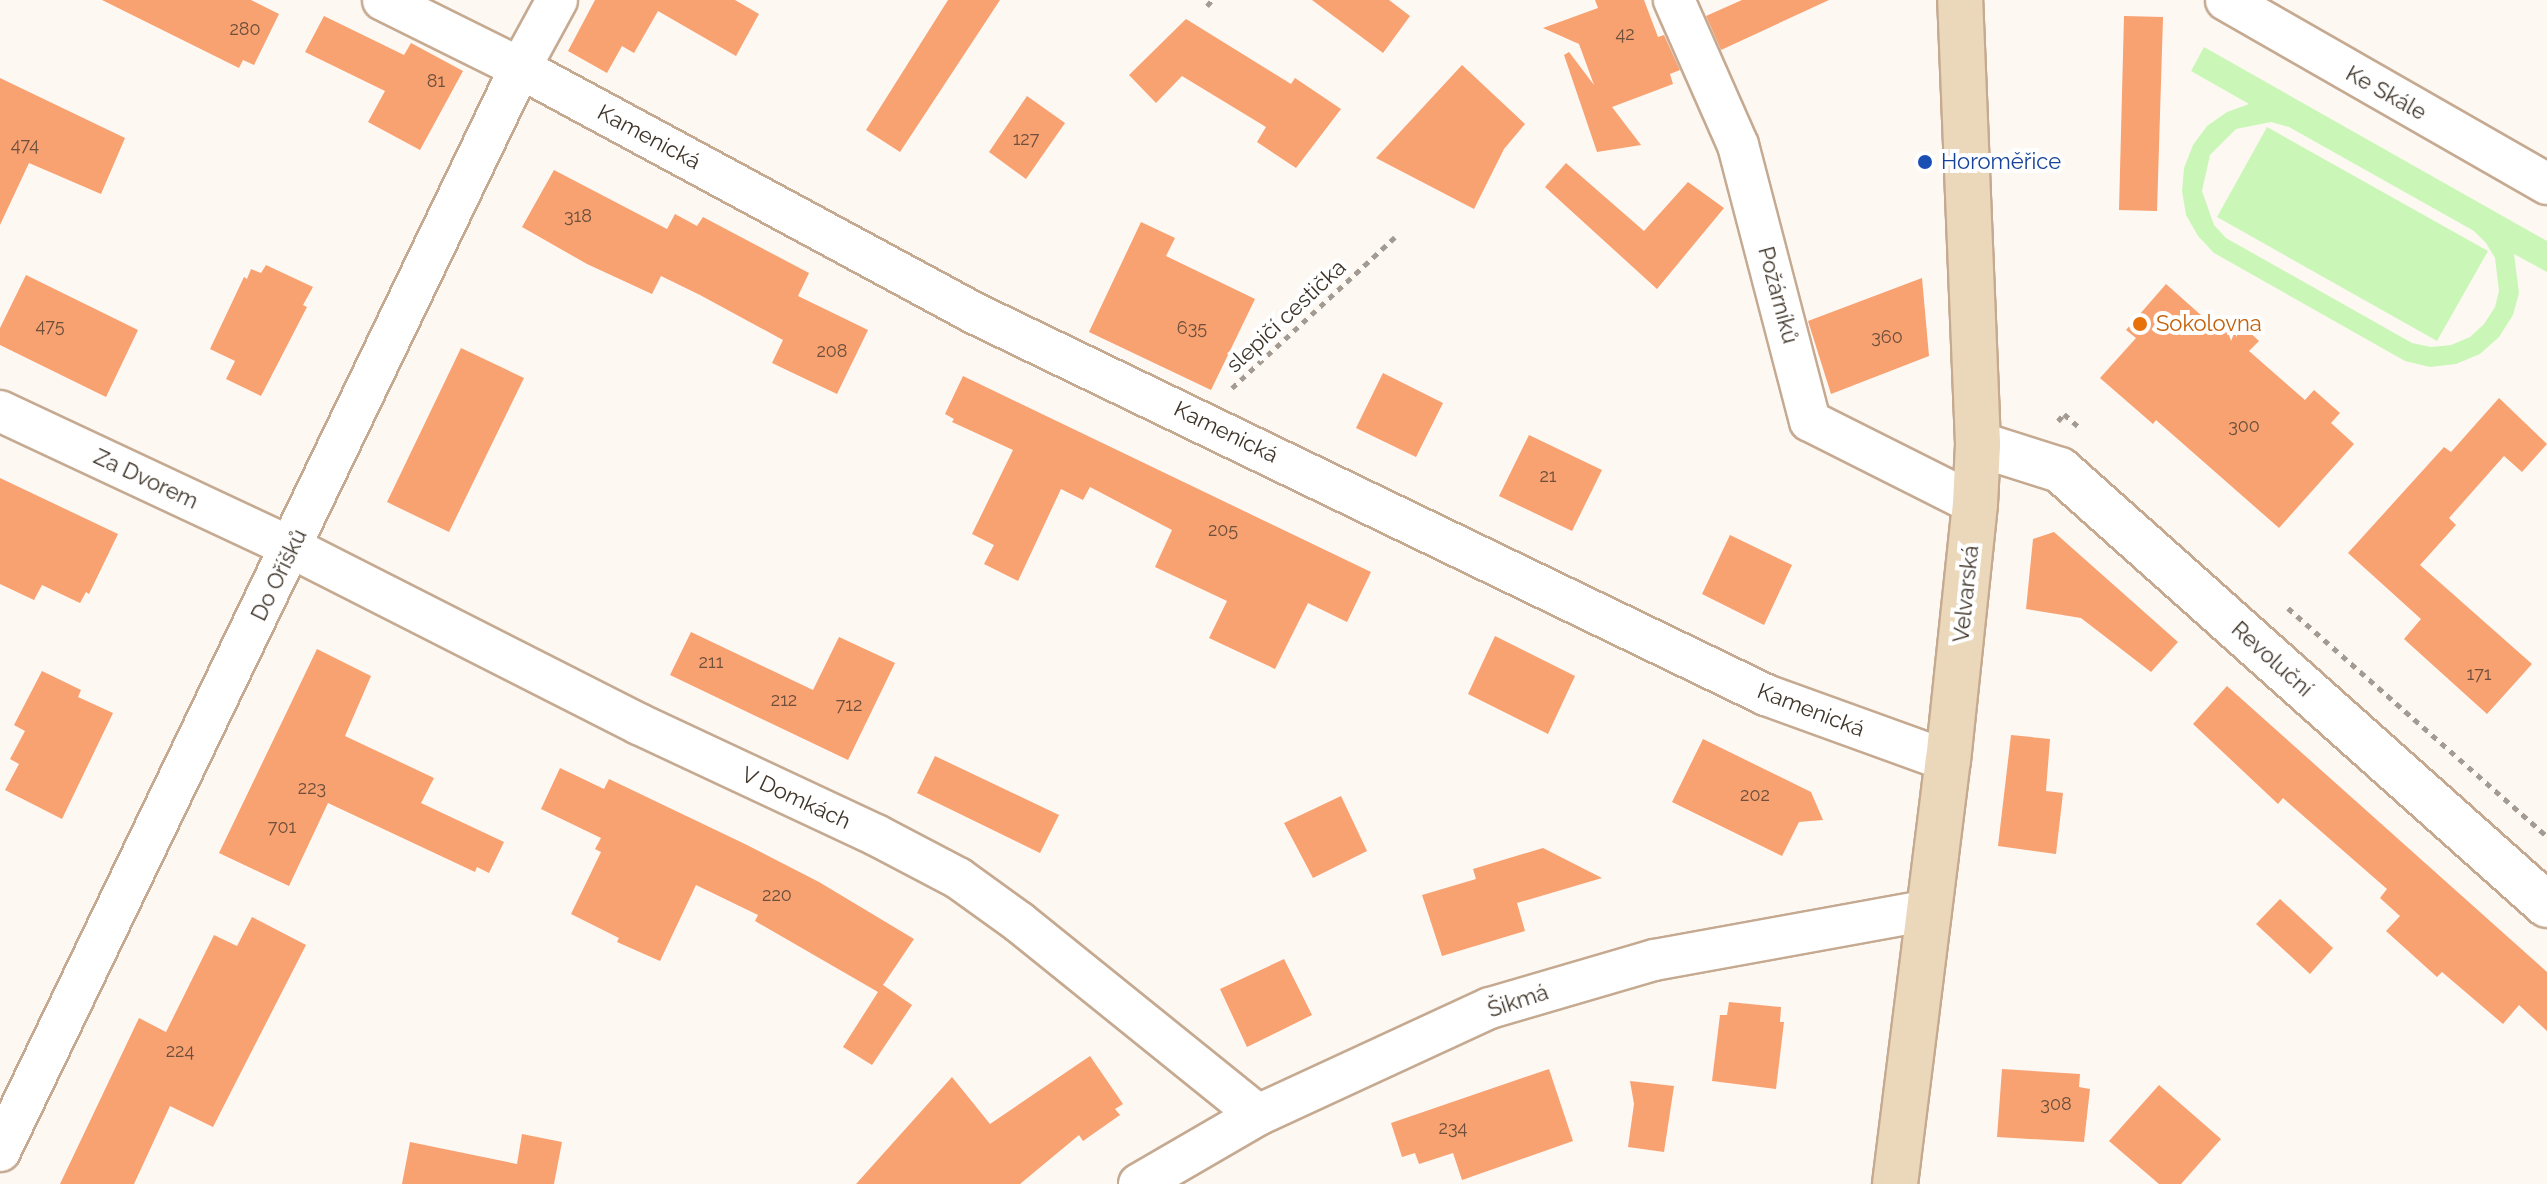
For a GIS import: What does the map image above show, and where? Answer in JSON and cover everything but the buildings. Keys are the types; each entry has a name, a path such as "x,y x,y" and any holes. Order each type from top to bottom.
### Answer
{"main road":[{"name":"Velvarská","path":"1896,1183 1948,761 1975,504 1978,444 1960,0"}],"street":[{"name":"Kamenická","path":"383,0 520,68 974,313 1766,695 1948,761"},
{"name":"Do Oříšků","path":"0,1151 520,68 557,0"},
{"name":"Požárníků","path":"1674,0 1738,145 1810,421 1975,504"},
{"name":"Ke Skále","path":"2226,0 2547,184"},
{"name":"Za Dvorem","path":"0,411 292,548"},
{"name":"Revoluční","path":"1978,444 2060,470 2547,905"},
{"name":"V Domkách","path":"292,548 639,724 876,835 958,878 1019,922 1258,1115"},
{"name":"Šikmá","path":"1139,1184 1258,1115 1490,1008 1654,960 1929,910"}],"path":[{"path":"1207,6 1212,0"},
{"name":"slepičí cestička","path":"1199,419 1395,237"},
{"path":"2058,421 2064,414"}],"green space":[{"path":"2204,47 2547,241 2547,272 2514,254 2519,293 2513,315 2499,337 2480,354 2456,364 2430,367 2405,361 2214,253 2198,236 2186,215 2182,191 2184,168 2193,145 2207,126 2227,112 2249,104 2191,71","holes":["2271,122 2289,127 2474,231 2486,243 2495,258 2499,291 2495,307 2484,324 2470,337 2451,345 2431,347 2412,343 2226,238 2214,225 2202,191 2210,155 2236,129"]},
{"path":"2267,127 2488,251 2437,341 2217,217"}],"place":[{"name":"Horoměřice","path":"1925,162"},
{"name":"Sokolovna","path":"2140,324"}]}
